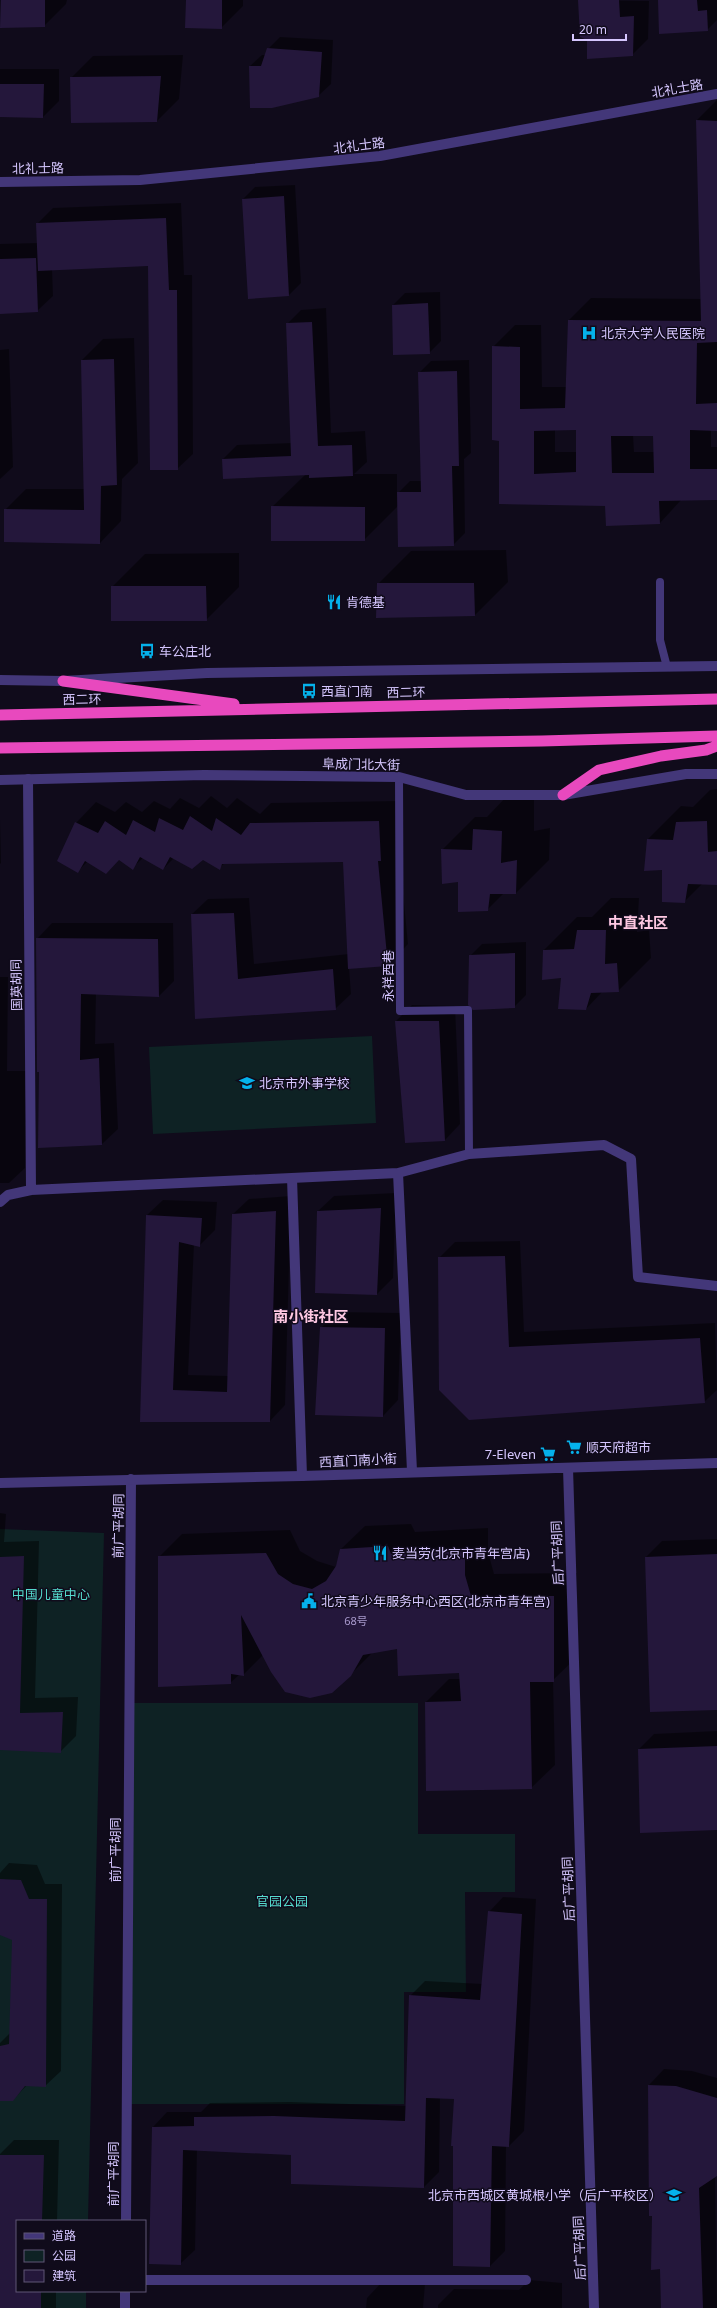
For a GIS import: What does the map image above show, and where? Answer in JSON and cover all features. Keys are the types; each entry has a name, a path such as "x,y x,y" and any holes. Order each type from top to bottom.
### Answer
{"highway":[{"path":"63,681 269,709"},
{"name":"西二环","path":"0,715 717,699"},
{"path":"0,748 542,741 717,736"},
{"path":"563,795 599,770 660,756 706,750 717,746"}],"street":[{"name":"北礼士路","path":"0,182 140,180 380,156 717,94"},
{"path":"0,680 63,681 207,673 717,666"},
{"name":"阜成门北大街","path":"0,780 204,775 398,776 466,795 563,795 686,774 717,774"},
{"name":"国英胡同","path":"28,779 31,1190"},
{"path":"0,1202 8,1195 31,1190 398,1174 469,1154 604,1145 631,1159 638,1277 717,1286"},
{"path":"398,1174 412,1471"},
{"path":"292,1178 302,1476"},
{"name":"西直门南小街","path":"0,1483 302,1476 412,1471 717,1463"},
{"name":"后广平胡同","path":"568,1468 594,2308"},
{"name":"前广平胡同","path":"126,2220 131,1479"},
{"path":"146,2280 526,2280"},
{"path":"125,2292 125,2308"}],"lane":[{"path":"660,582 660,640 666,666"},
{"name":"永祥西巷","path":"398,776 400,1011 468,1010 469,1154"}],"green space":[{"path":"372,1036 376,1123 153,1134 149,1047"},
{"name":"中国儿童中心","path":"0,1529 104,1533 88,2220 16,2220 16,2292 86,2292 86,2308 0,2308"},
{"name":"官园公园","path":"130,1703 418,1703 418,1834 515,1834 515,1892 465,1892 466,1992 404,1992 404,2104 131,2104"}],"building":[{"path":"1,0 45,0 45,27 0,28"},
{"path":"186,0 222,0 222,29 185,28"},
{"path":"578,0 619,0 620,17 634,16 633,56 587,59 587,40 580,37"},
{"path":"658,0 697,0 698,11 707,10 708,31 659,34"},
{"path":"267,48 322,52 319,97 272,108 250,108 249,66 261,66"},
{"path":"161,76 157,122 71,123 70,77"},
{"path":"0,84 44,84 43,118 0,117"},
{"path":"696,120 717,121 717,342 697,343 696,404 717,403 717,431 690,430 690,469 717,469 717,500 659,501 660,524 606,526 605,506 499,504 499,441 492,440 492,346 520,347 520,409 565,408 568,320 701,321","holes":["576,430 576,472 534,474 534,431","611,436 653,436 654,473 612,473"]},
{"path":"284,196 289,296 248,299 242,199"},
{"path":"166,218 169,290 177,290 178,470 150,470 148,266 38,271 36,223"},
{"path":"36,258 38,312 0,314 0,259"},
{"path":"428,303 430,354 393,355 392,305"},
{"path":"312,322 318,446 352,445 353,476 309,478 309,475 223,479 222,459 291,456 286,323"},
{"path":"114,359 117,485 101,486 100,544 4,542 4,509 84,510 81,360"},
{"path":"457,371 459,466 452,466 454,546 398,547 397,492 421,492 418,372"},
{"path":"271,506 365,507 365,541 271,541"},
{"path":"377,583 474,583 475,616 376,618"},
{"path":"111,586 206,586 207,621 111,621"},
{"path":"190,816 212,831 216,818 241,835 250,823 379,821 381,861 378,861 388,966 348,969 343,862 222,864 220,870 203,860 192,869 170,857 163,870 140,857 133,870 119,860 106,874 85,861 78,873 57,861 75,822 98,833 105,821 126,835 133,820 155,832 159,818 183,830"},
{"path":"707,821 708,852 717,851 717,885 688,884 685,903 662,902 662,870 644,871 647,839 673,840 676,822"},
{"path":"473,829 502,831 501,863 517,860 516,894 490,894 488,911 458,912 458,882 442,884 441,849 472,850"},
{"path":"234,913 238,979 333,969 336,1010 195,1019 191,914"},
{"path":"577,930 606,930 605,964 617,963 619,992 591,993 586,1010 558,1009 561,978 542,980 543,950 574,949"},
{"path":"36,938 158,939 159,997 81,994 80,1060 99,1058 102,1145 38,1148 39,1072 37,1072"},
{"path":"515,953 515,1008 473,1010 468,1005 469,955"},
{"path":"395,1021 439,1021 445,1141 405,1143"},
{"path":"381,1208 377,1295 315,1293 317,1211"},
{"path":"276,1211 270,1422 140,1422 146,1215 202,1218 200,1247 179,1242 173,1390 227,1392 232,1214"},
{"path":"505,1256 509,1347 700,1338 705,1403 469,1420 439,1390 438,1257"},
{"path":"320,1327 385,1328 383,1417 315,1415"},
{"path":"388,1546 391,1554 465,1551 465,1575 471,1596 554,1596 554,1682 530,1682 532,1789 426,1791 425,1702 461,1701 459,1673 398,1676 397,1649 363,1655 351,1676 332,1693 310,1698 285,1692 271,1672 241,1615 244,1676 231,1674 231,1684 158,1687 158,1556 266,1553 278,1574 293,1584 312,1589 326,1581 336,1566 340,1549"},
{"path":"717,1554 717,1710 650,1712 645,1557"},
{"path":"24,1556 20,1713 63,1712 61,1753 0,1750 0,1557"},
{"path":"717,1746 717,1830 640,1833 638,1749"},
{"path":"0,1879 21,1880 29,1899 47,1899 46,2087 25,2086 13,2101 0,2101 0,2046 9,2044 12,1940 0,1935"},
{"path":"488,1911 522,1914 509,2147 492,2146 490,2267 453,2266 453,2146 451,2146 454,2099 426,2098 424,2188 291,2184 291,2155 183,2150 181,2265 149,2264 152,2127 194,2126 194,2117 274,2116 405,2121 409,1995 480,2000"},
{"name":"北京市西城区黄城根小学（后广平校区）","path":"648,2085 676,2086 717,2098 717,2176 699,2188 703,2308 661,2308 660,2269 651,2270 652,2216 649,2216"},
{"path":"0,2155 44,2155 42,2220 16,2220 16,2292 41,2292 41,2308 0,2308"}],"place":[{"name":"北京大学人民医院","path":"589,333"},
{"name":"肯德基","path":"334,602"},
{"name":"车公庄北","path":"147,651"},
{"name":"西直门南","path":"309,691"},
{"name":"北京市外事学校","path":"247,1083"},
{"name":"顺天府超市","path":"574,1447"},
{"name":"7-Eleven","path":"548,1454"},
{"name":"麦当劳(北京市青年宫店)","path":"380,1553"},
{"name":"北京青少年服务中心西区(北京市青年宫)","path":"309,1601"},
{"name":"北京市西城区黄城根小学（后广平校区）","path":"674,2195"}],"district":[{"name":"中直社区","path":"638,922"},
{"name":"南小街社区","path":"311,1316"}]}
